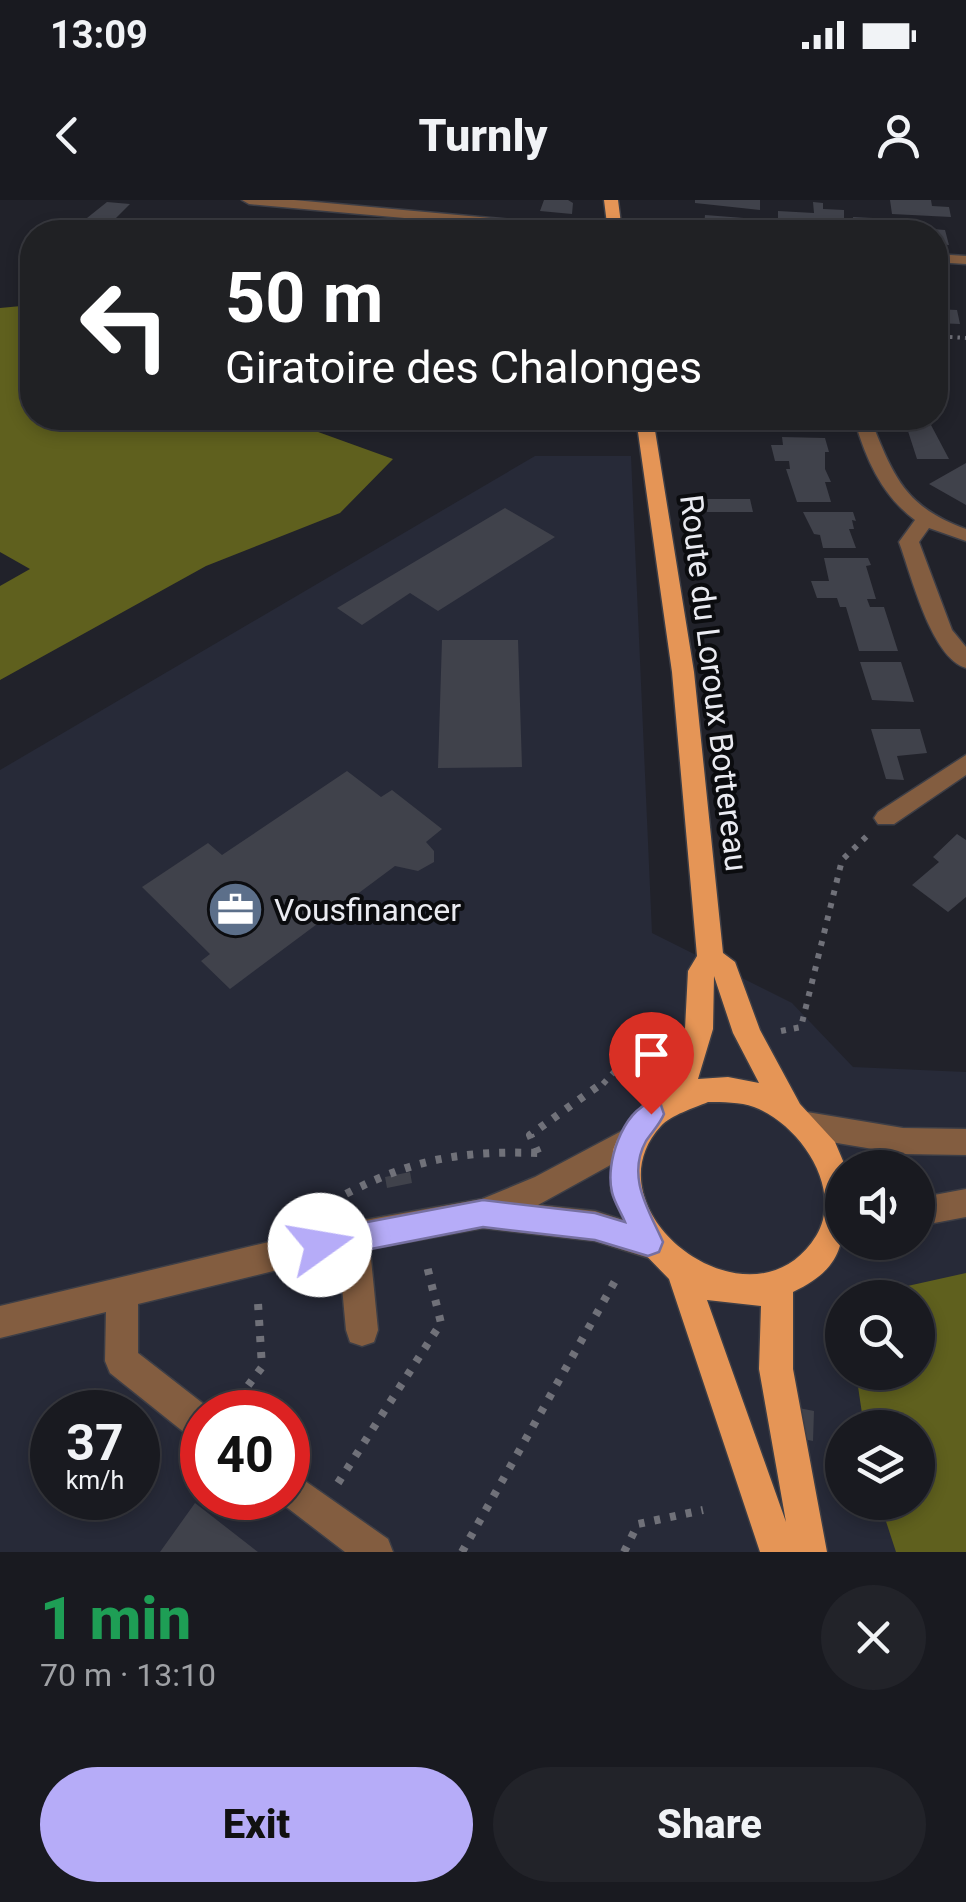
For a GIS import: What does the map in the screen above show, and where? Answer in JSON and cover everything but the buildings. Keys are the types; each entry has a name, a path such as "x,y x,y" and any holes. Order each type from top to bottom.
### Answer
{"main road":[{"name":"Route du Loroux Bottereau","path":"646,430 682,672 710,958 701,971 699,1029 679,1096"},
{"name":"Route du Loroux Bottereau","path":"710,958 726,970 748,1033 798,1118"},
{"path":"825,1157 798,1118 734,1090 706,1089 679,1096 651,1114 633,1138 625,1164 625,1191 648,1242 682,1272 712,1285 745,1290 777,1286 798,1276 825,1252"},
{"path":"682,1272 778,1552"},
{"path":"777,1286 776,1369 809,1552"}],"street":[{"path":"249,200 468,220"},
{"path":"866,430 886,484 926,518 966,535"},
{"path":"926,518 908,542 942,632 966,661"},
{"path":"886,818 966,763"},
{"path":"798,1118 903,1141 966,1142"},
{"path":"0,1322 353,1237 483,1214 546,1187 633,1138"},
{"path":"935,1208 966,1202"},
{"path":"483,1214 595,1226 648,1242"},
{"path":"353,1237 362,1330"},
{"path":"122,1292 122,1361 180,1407"},
{"path":"310,1504 375,1552"}],"path":[{"path":"766,1034 801,1027 842,860 886,818"},
{"path":"538,1153 530,1135 556,1120 630,1055 639,1042 643,1024 679,1034"},
{"path":"314,1212 380,1174 474,1150 538,1153 551,1148"},
{"path":"320,1512 441,1323 428,1266"},
{"path":"462,1552 620,1274"},
{"path":"245,1390 262,1367 258,1303"},
{"path":"624,1552 638,1524 703,1510"}],"shaded area":[{"path":"20,306 20,430 313,430 393,459 340,513 206,566 0,680 0,586 30,569 0,552 0,308"},
{"path":"535,456 631,456 652,933 792,1003 853,1067 966,1072 966,1552 0,1552 0,770"},
{"path":"966,1273 966,1552 896,1552 886,1520 935,1520 935,1410 861,1410 859,1390 935,1390 934,1280"}],"place":[{"name":"Vousfinancer","path":"235,910"}],"route":[{"path":"320,1245 483,1214 595,1226 648,1242 633,1217 625,1191 625,1164 633,1138 651,1114"}]}
